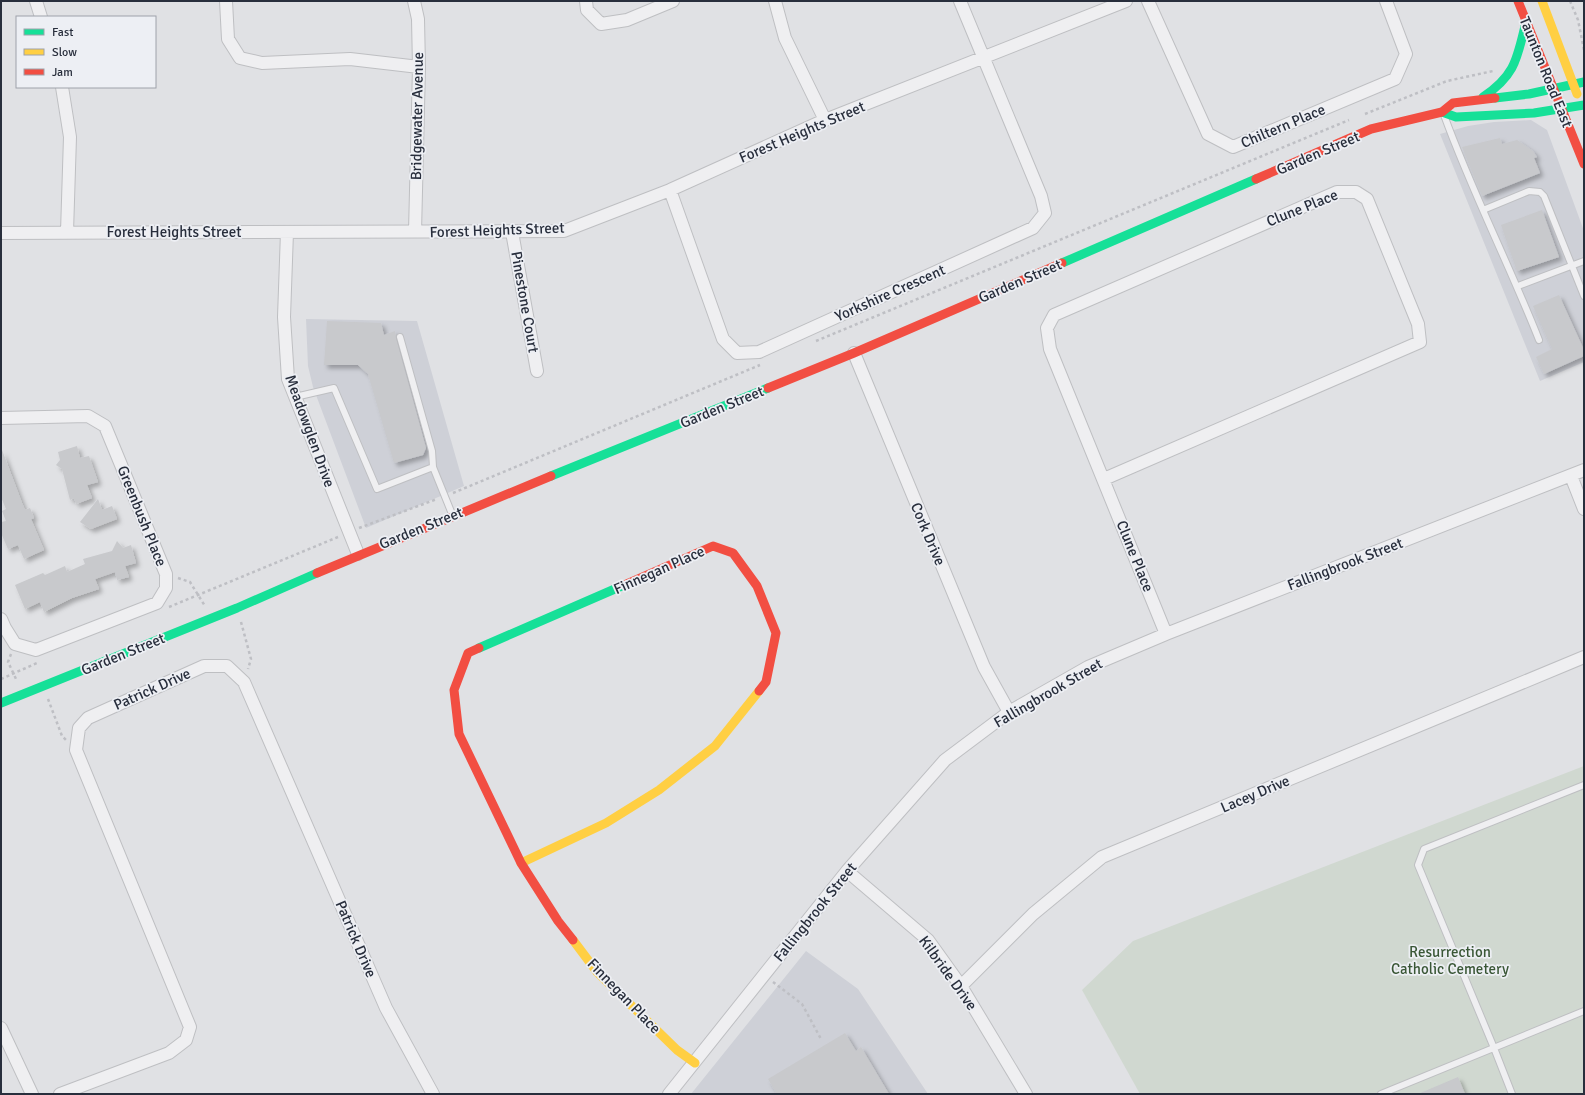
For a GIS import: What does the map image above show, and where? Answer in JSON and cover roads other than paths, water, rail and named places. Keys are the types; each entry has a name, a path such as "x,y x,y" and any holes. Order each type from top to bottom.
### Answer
{"street":[{"path":"36,1 41,16"},
{"path":"226,1 228,39 240,58 262,63 350,59 419,67"},
{"name":"Bridgewater Avenue","path":"414,1 418,19 419,67 416,232"},
{"path":"586,1 586,10 601,24 627,20 673,1"},
{"path":"775,1 785,38 825,120"},
{"path":"960,1 984,58 1126,1"},
{"name":"Chiltern Place","path":"1148,1 1208,134 1233,147 1395,79 1406,54 1386,1"},
{"name":"Taunton Road East","path":"1518,1 1584,164"},
{"name":"Taunton Road East","path":"1542,1 1583,107"},
{"path":"1479,100 1499,88 1513,72 1526,22"},
{"name":"Forest Heights Street","path":"1,233 564,231 670,190 825,120 984,58"},
{"name":"Yorkshire Crescent","path":"670,190 723,339 737,354 760,352 1033,228 1045,213 1042,196 984,58"},
{"name":"Garden Street","path":"1,703 237,608 358,554 854,353 1371,129 1442,112 1453,103 1554,89 1584,82"},
{"path":"62,88 70,137 67,232"},
{"name":"Garden Street","path":"1442,112 1456,117 1534,113 1583,107"},
{"name":"Clune Place","path":"1104,479 1420,342 1418,324 1367,199 1356,192 1337,192 1054,315 1047,328 1050,349 1166,634"},
{"name":"Meadowglen Drive","path":"287,232 284,317 288,379 348,533 358,554"},
{"name":"Pinestone Court","path":"512,232 537,371"},
{"name":"Cork Drive","path":"854,353 984,667 1008,712"},
{"name":"Greenbush Place","path":"1,418 88,416 105,426 166,574 166,588 157,603 36,650 15,644 5,628 1,618"},
{"name":"Fallingbrook Street","path":"669,1094 847,871 945,760 1008,712 1088,667 1166,634 1584,470"},
{"path":"1571,476 1584,509"},
{"name":"Finnegan Place","path":"521,863 606,823 659,790 715,746 766,682 776,633 757,586 733,553 713,546 468,653 454,690 459,734 521,863 558,921 597,972 677,1050 694,1063"},
{"name":"Lacey Drive","path":"961,986 1033,914 1102,857 1584,657"},
{"name":"Patrick Drive","path":"60,1094 169,1053 186,1040 190,1027 76,750 79,728 88,718 204,666 227,666 244,682 386,1008 433,1094"},
{"name":"Kilbride Drive","path":"847,871 928,940 961,986 1026,1094"},
{"path":"1,1028 32,1094"}],"lane":[{"path":"1442,112 1462,163 1518,286 1539,340"},
{"path":"1483,210 1528,191 1540,192 1544,196 1584,296"},
{"path":"1518,286 1584,261"},
{"path":"400,337 432,451 433,467 453,516"},
{"path":"295,397 334,388 377,489 433,467"},
{"path":"1512,1094 1418,865 1424,849 1584,785"},
{"path":"1381,1094 1584,1011"}],"park label":[{"name":"Resurrection Catholic Cemetery","path":"1450,960"}]}
